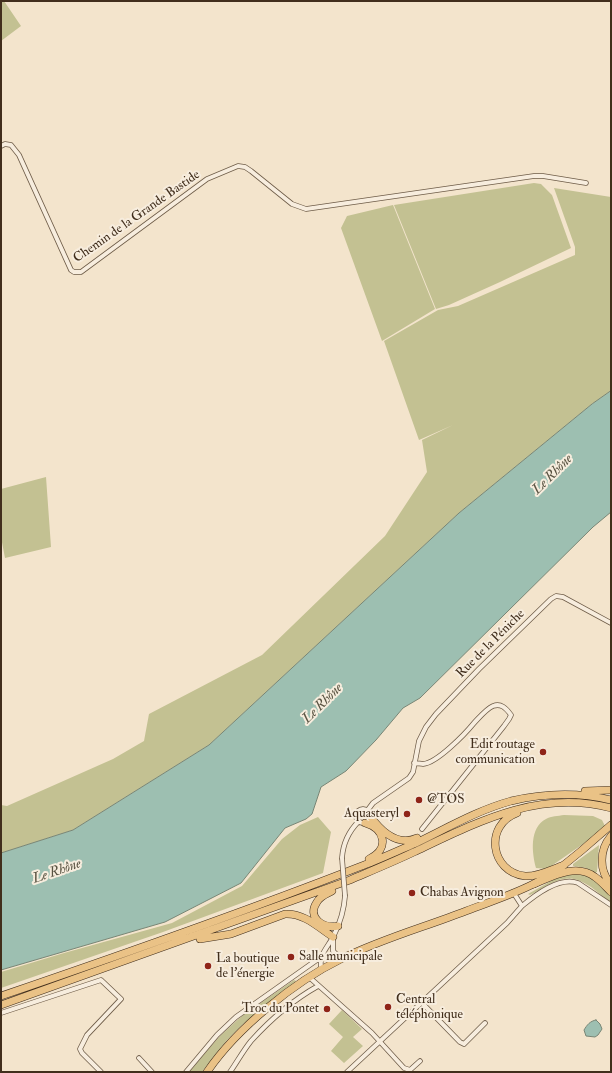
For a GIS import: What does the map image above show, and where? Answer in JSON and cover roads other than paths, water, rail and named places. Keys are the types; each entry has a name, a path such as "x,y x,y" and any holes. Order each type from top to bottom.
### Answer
{"main road":[{"path":"526,798 533,793 545,791 611,790"},
{"path":"1,996 295,892 372,862 416,843 467,818 503,804 547,794 590,795 611,800"},
{"path":"1,1005 350,880 406,856 468,826 501,813 529,806 556,802 600,805 611,809"},
{"path":"564,865 535,875 524,876 515,873 504,866 498,857 495,845 496,834 502,823 509,816 521,811 566,805 589,807 600,805"},
{"path":"368,813 376,824 386,833 394,838 406,841 415,839 460,817 467,818"},
{"path":"295,892 372,858 378,853 383,843 381,834 374,826 362,822"},
{"path":"534,884 564,865 611,825"},
{"path":"611,836 606,845 602,861 604,873 611,884"},
{"path":"207,1072 231,1043 277,1000 309,977 341,959 371,946 569,871 586,872 594,876 611,892"},
{"path":"338,926 332,927 321,924 316,917 314,909 321,897 350,880"},
{"path":"170,945 207,937 224,936 286,914 303,918 333,937"}],"street":[{"name":"Chemin de la Grande Bastide","path":"1,146 11,144 19,154 71,270 78,272 81,272 207,179 238,166 246,167 292,204 298,208 306,209 534,176 543,176 586,183"},
{"name":"Rue de la Péniche","path":"414,763 419,741 426,727 436,714 508,641 556,596 563,597 611,623"},
{"path":"186,1072 213,1040 236,1017 321,957 333,937 343,914 345,896 342,858 346,838 351,829 362,822 369,820 368,813 373,803 409,778 414,763 424,764 432,761 459,740 492,706 501,705 506,708 511,714 504,726 422,829"},
{"path":"362,822 357,817 358,812 362,810 368,813"},
{"path":"347,1072 534,896 558,883 573,881 611,905"},
{"path":"513,892 522,906"},
{"path":"333,937 333,951 341,959"},
{"path":"324,952 333,951"},
{"path":"321,957 320,966 322,969"},
{"path":"309,977 372,1033 404,1068 410,1070 420,1062"},
{"path":"1,1013 101,980 121,999 87,1034 80,1049 82,1053 101,1072"},
{"path":"230,1072 251,1042 266,1026 284,1010 318,986"},
{"path":"422,1003 460,1042 464,1044 485,1023"},
{"path":"139,1058 152,1072"}],"water":[{"name":"Le Rhône","path":"611,391 611,512 593,527 420,698 403,708 376,740 346,771 321,787 312,814 306,819 285,828 241,883 165,922 1,970 1,853 73,830 209,745 459,513 592,404"},
{"path":"596,1020 602,1029 595,1037 586,1036 584,1030 585,1028 590,1022"}],"place":[{"name":"Edit routage communication","path":"543,752"},
{"name":"@TOS","path":"419,800"},
{"name":"Aquasteryl","path":"407,814"},
{"name":"Chabas Avignon","path":"412,893"},
{"name":"Salle municipale","path":"291,957"},
{"name":"La boutique de l’énergie","path":"208,966"},
{"name":"Central téléphonique","path":"388,1007"},
{"name":"Troc du Pontet","path":"327,1009"}]}
